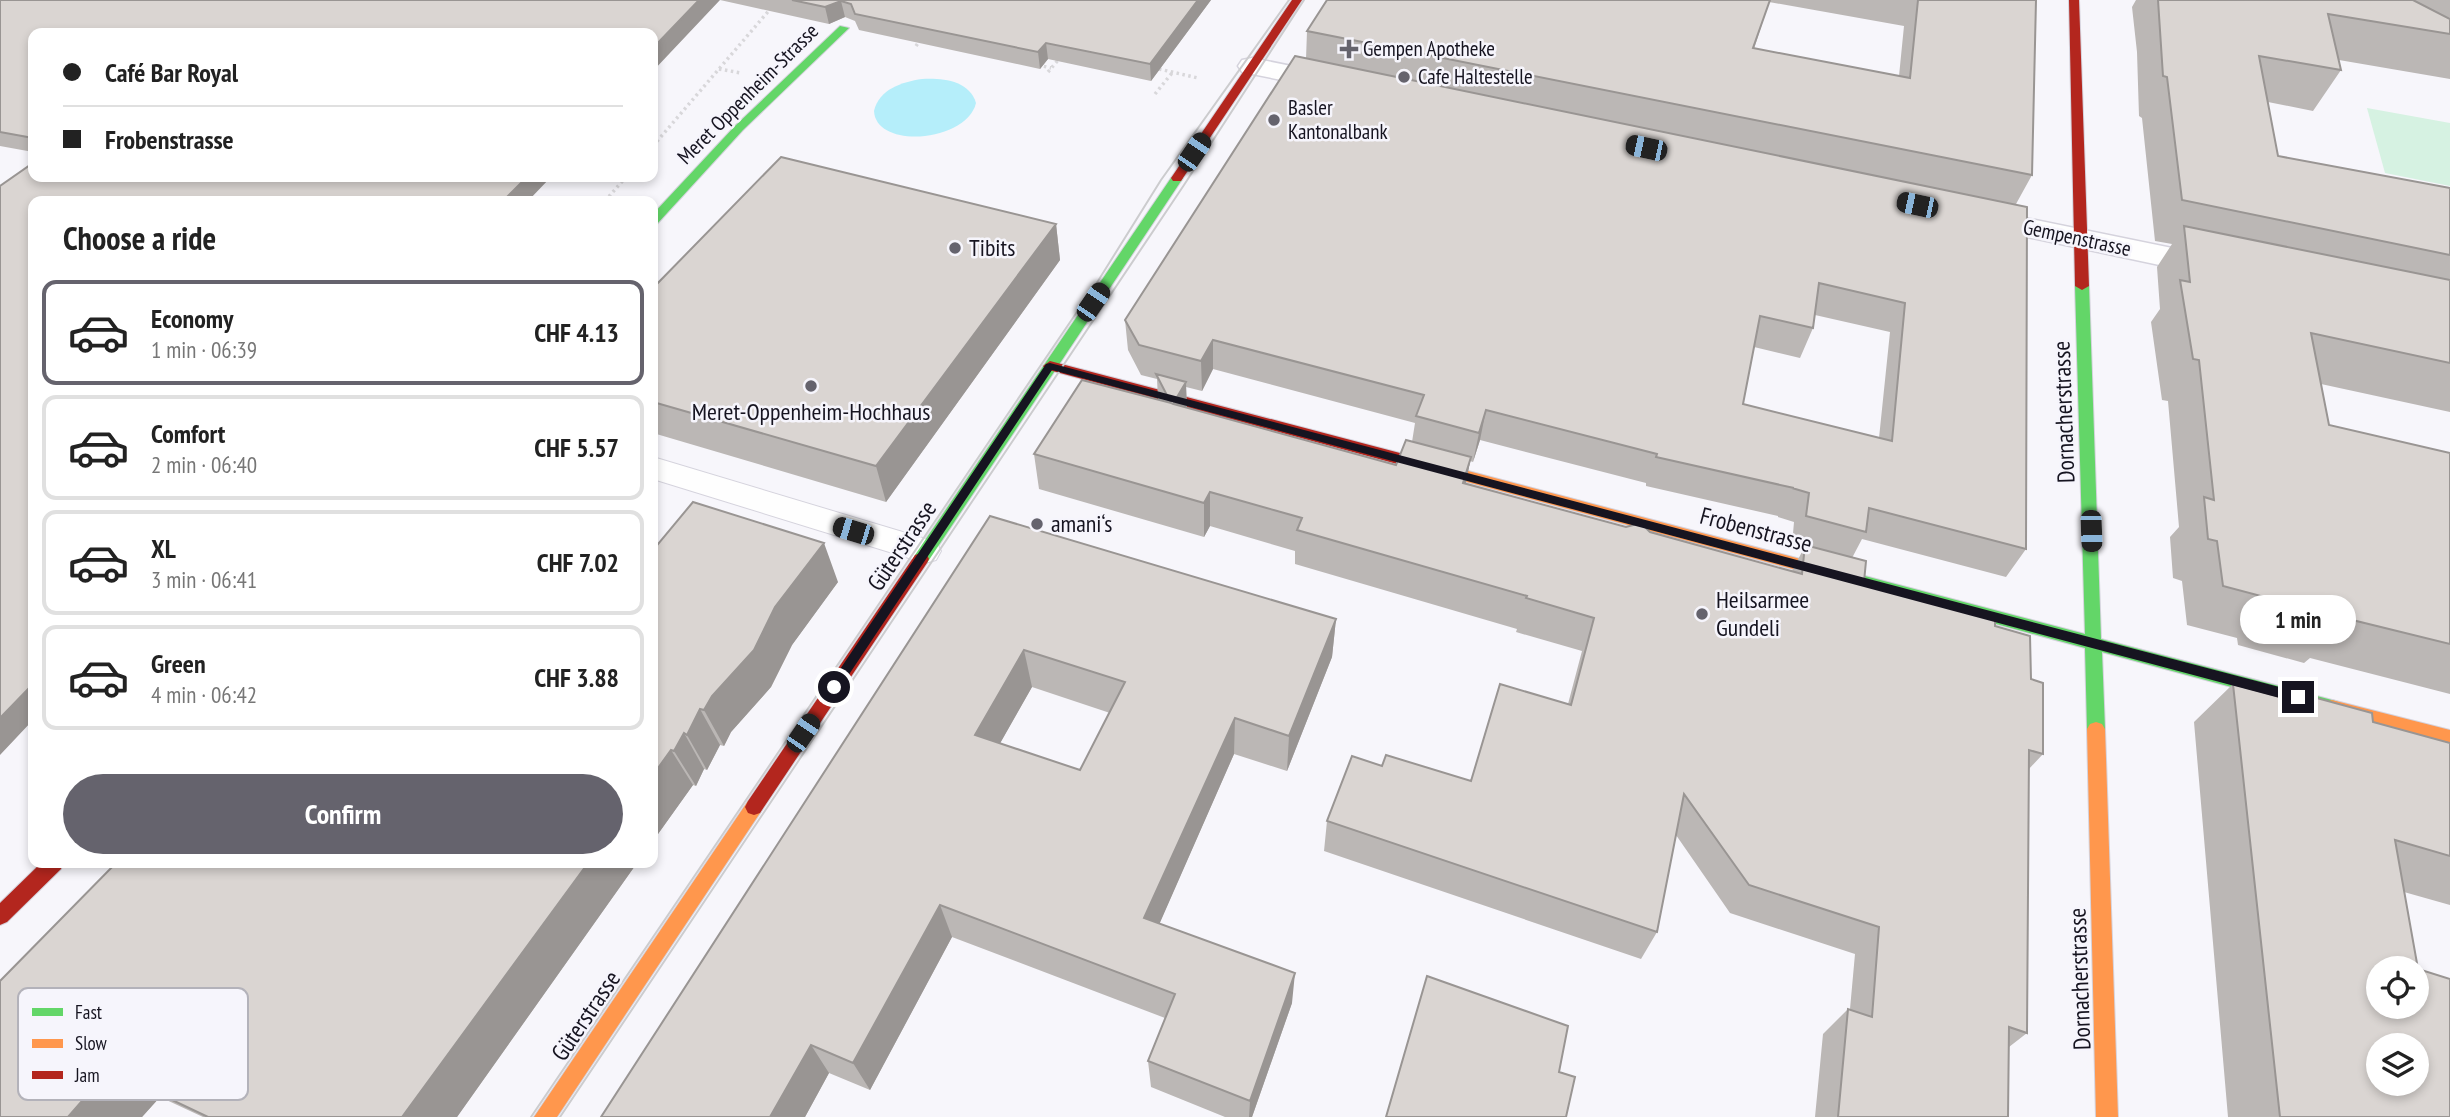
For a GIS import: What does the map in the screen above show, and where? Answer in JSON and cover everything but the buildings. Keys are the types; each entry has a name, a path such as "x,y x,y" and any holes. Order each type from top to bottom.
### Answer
{"street":[{"name":"Güterstrasse","path":"545,1117 1297,0"},
{"name":"Dornacherstrasse","path":"2074,0 2107,1117"},
{"name":"Meret Oppenheim-Strasse","path":"658,216 739,128 844,28"},
{"path":"1252,66 1361,88"},
{"name":"Gempenstrasse","path":"1945,210 2245,273"},
{"name":"Frobenstrasse","path":"1050,366 2450,738"},
{"path":"0,916 49,868"}],"lane":[{"path":"658,470 925,551"}],"path":[{"path":"658,140 778,0"},
{"path":"1026,62 1050,70 1064,53"},
{"path":"1155,94 1172,73"},
{"path":"609,196 622,182"}],"green space":[{"path":"2367,108 2450,123 2450,186 2385,173"}],"water":[{"path":"922,79 946,80 967,89 976,103 969,116 957,126 940,133 905,136 890,132 879,123 874,111 877,103 892,88"}],"tram line":[{"path":"531,1117 1098,281 1161,180 1289,0"},
{"path":"560,1117 1184,185 1304,0"}],"traffic: fast":[{"path":"658,216 739,128 844,28"},
{"path":"921,559 1177,178"},
{"path":"2082,286 2096,729"},
{"path":"1804,566 2332,707"}],"traffic: slow":[{"path":"1453,473 1804,566"},
{"path":"2332,707 2450,738"},
{"path":"2096,729 2107,1117"},
{"path":"545,1117 754,807"}],"traffic: jam":[{"path":"1177,178 1297,0"},
{"path":"2074,0 2082,286"},
{"path":"1050,366 1453,473"},
{"path":"754,807 921,559"},
{"path":"0,916 49,868"}],"place":[{"name":"Gempen Apotheke","path":"1349,49"},
{"name":"Cafe Haltestelle","path":"1404,77"},
{"name":"Basler Kantonalbank","path":"1274,120"},
{"name":"Tibits","path":"955,248"},
{"name":"Meret-Oppenheim-Hochhaus","path":"811,386"},
{"name":"amani‘s","path":"1037,524"},
{"name":"Heilsarmee Gundeli","path":"1702,614"}],"route":[{"path":"834,687 1050,366 2298,697"}]}
